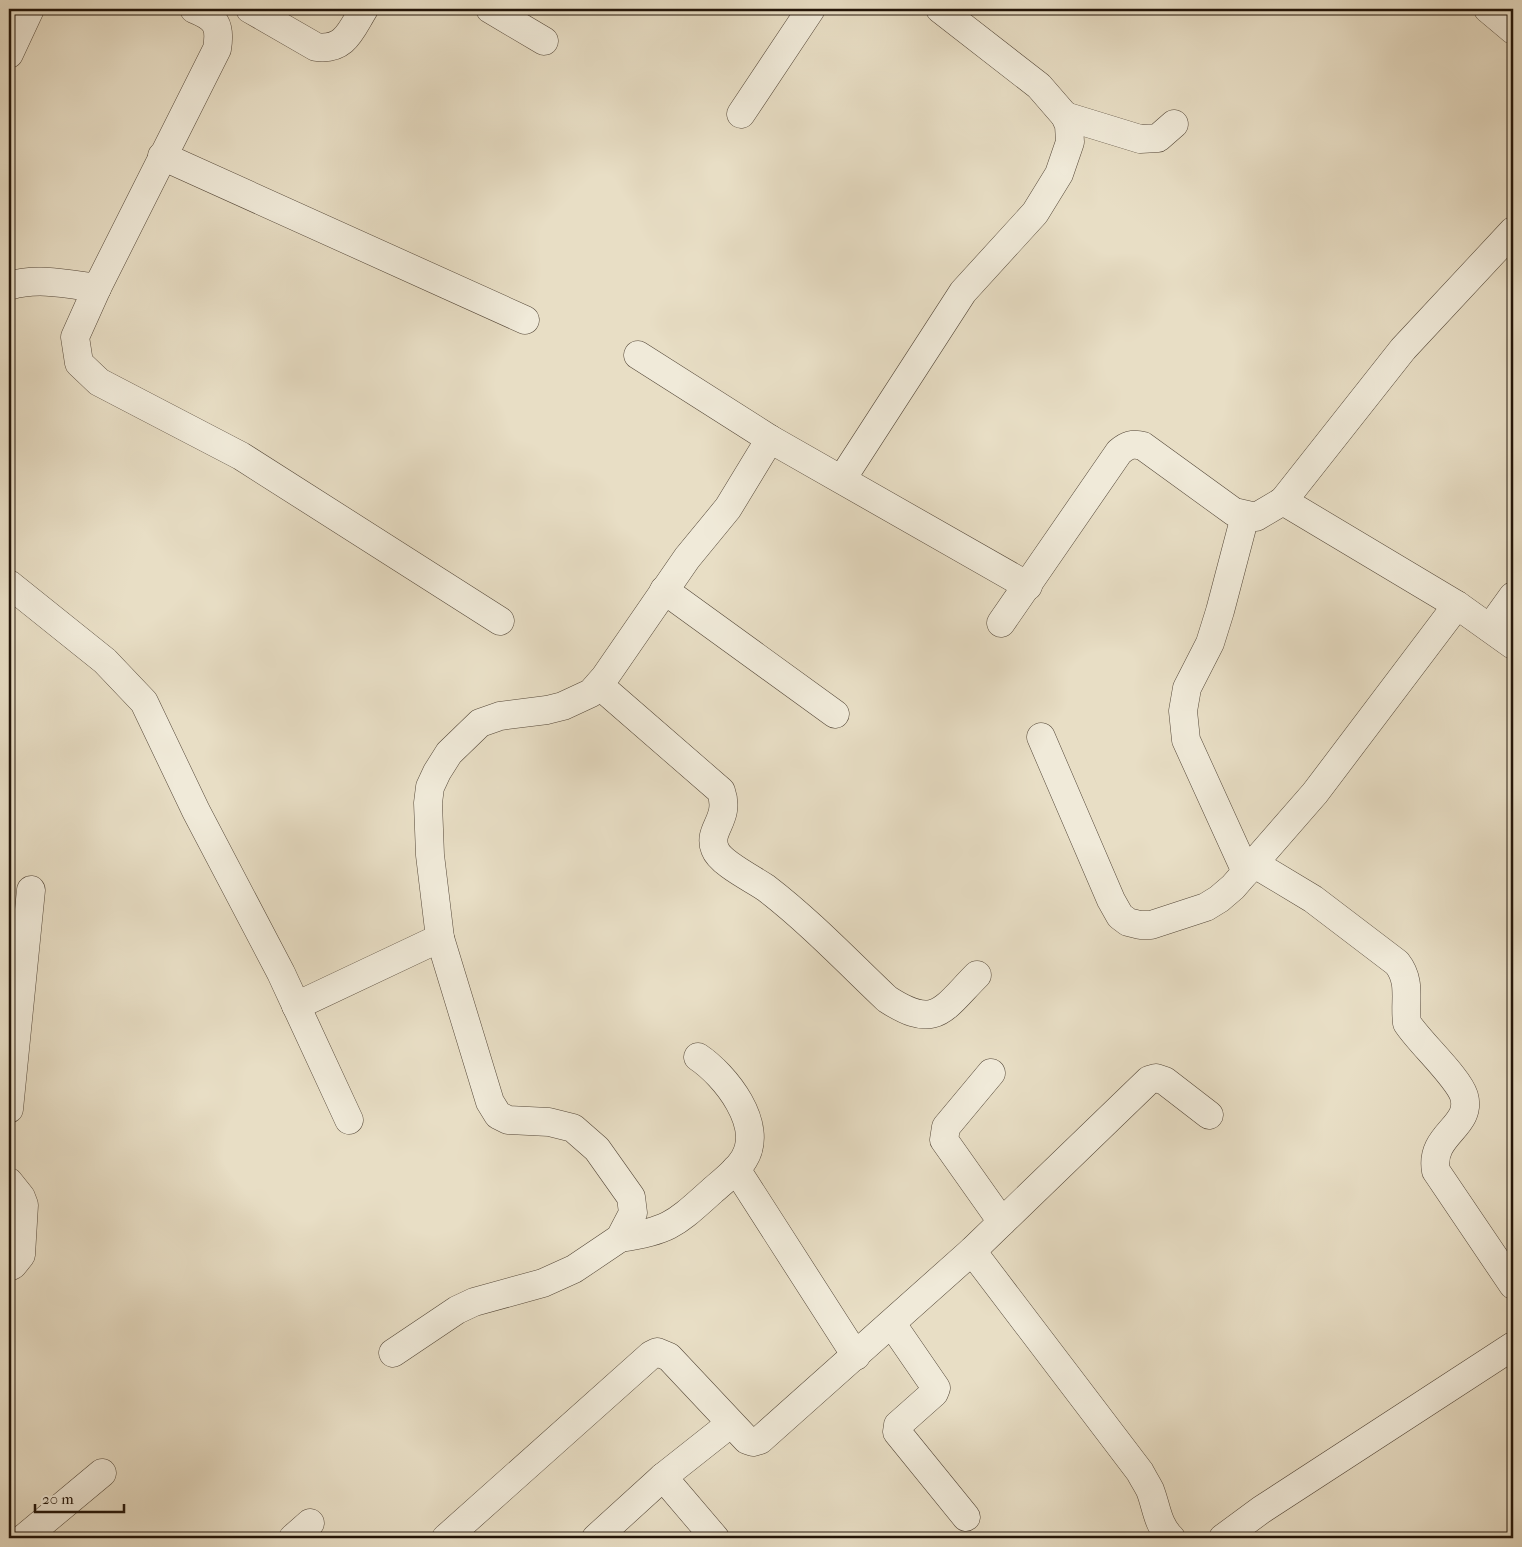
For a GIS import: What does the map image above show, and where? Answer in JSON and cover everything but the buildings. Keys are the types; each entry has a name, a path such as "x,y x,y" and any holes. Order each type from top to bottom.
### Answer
{"street":[{"path":"9,54 30,9"},
{"path":"250,9 316,47 328,49 338,46 344,40 364,9"},
{"path":"490,9 544,42"},
{"path":"741,114 811,9"},
{"path":"842,479 963,292 1035,213 1059,174 1070,142 1069,125 1065,116 1039,86 940,9"},
{"path":"1488,9 1513,30"},
{"path":"210,12 217,24 219,35 217,49 162,156 75,337 79,363 89,375 99,382 241,456 500,621"},
{"path":"1065,116 1140,139 1158,138 1174,124"},
{"path":"162,156 525,320"},
{"path":"1001,624 1119,452 1127,446 1143,446 1234,512 1245,516 1256,517 1283,501 1403,349 1513,231"},
{"path":"9,286 19,283 46,281 97,288"},
{"path":"638,355 770,439 1028,586"},
{"path":"393,1353 457,1310 474,1302 558,1278 596,1256 620,1238 629,1223 633,1206 631,1197 597,1149 573,1128 549,1122 508,1120 498,1115 490,1102 440,938 430,855 428,803 430,787 437,772 460,741 480,723 500,716 563,706 591,693 599,685 664,590 728,508 770,439"},
{"path":"1283,501 1457,605 1513,645"},
{"path":"1245,516 1210,643 1187,688 1183,711 1186,740 1250,867 1313,899 1398,963 1403,970 1408,990 1408,1023 1414,1034 1461,1090 1465,1104 1465,1113 1437,1148 1434,1160 1436,1171 1513,1285"},
{"path":"9,584 105,661 144,702 296,1006 349,1120"},
{"path":"664,590 835,714"},
{"path":"1490,628 1513,596"},
{"path":"1041,737 1111,900 1120,916 1128,922 1151,925 1206,907 1233,887 1315,792 1457,605"},
{"path":"599,685 720,791 725,806 713,840 719,856 780,899 887,999 903,1010 917,1015 930,1016 940,1012 978,975"},
{"path":"9,1109 31,890"},
{"path":"296,1006 440,938"},
{"path":"620,1238 649,1234 677,1222 736,1169 745,1158 749,1146 750,1132 747,1117 724,1080 711,1066 698,1057"},
{"path":"991,1073 946,1127 944,1140 1002,1222"},
{"path":"446,1538 651,1355 657,1352 669,1357 746,1440 753,1442 760,1440 972,1251 1149,1080 1156,1078 1165,1080 1209,1115"},
{"path":"736,1169 856,1356"},
{"path":"9,1182 21,1197 24,1205 21,1256 13,1266 9,1267"},
{"path":"972,1251 1140,1472 1150,1490 1160,1523 1171,1538"},
{"path":"892,1324 936,1388 934,1393 898,1425 897,1432 966,1516"},
{"path":"1223,1538 1261,1510 1513,1346"},
{"path":"596,1538 663,1477 730,1424"},
{"path":"24,1538 102,1474"},
{"path":"663,1477 715,1538"}]}
